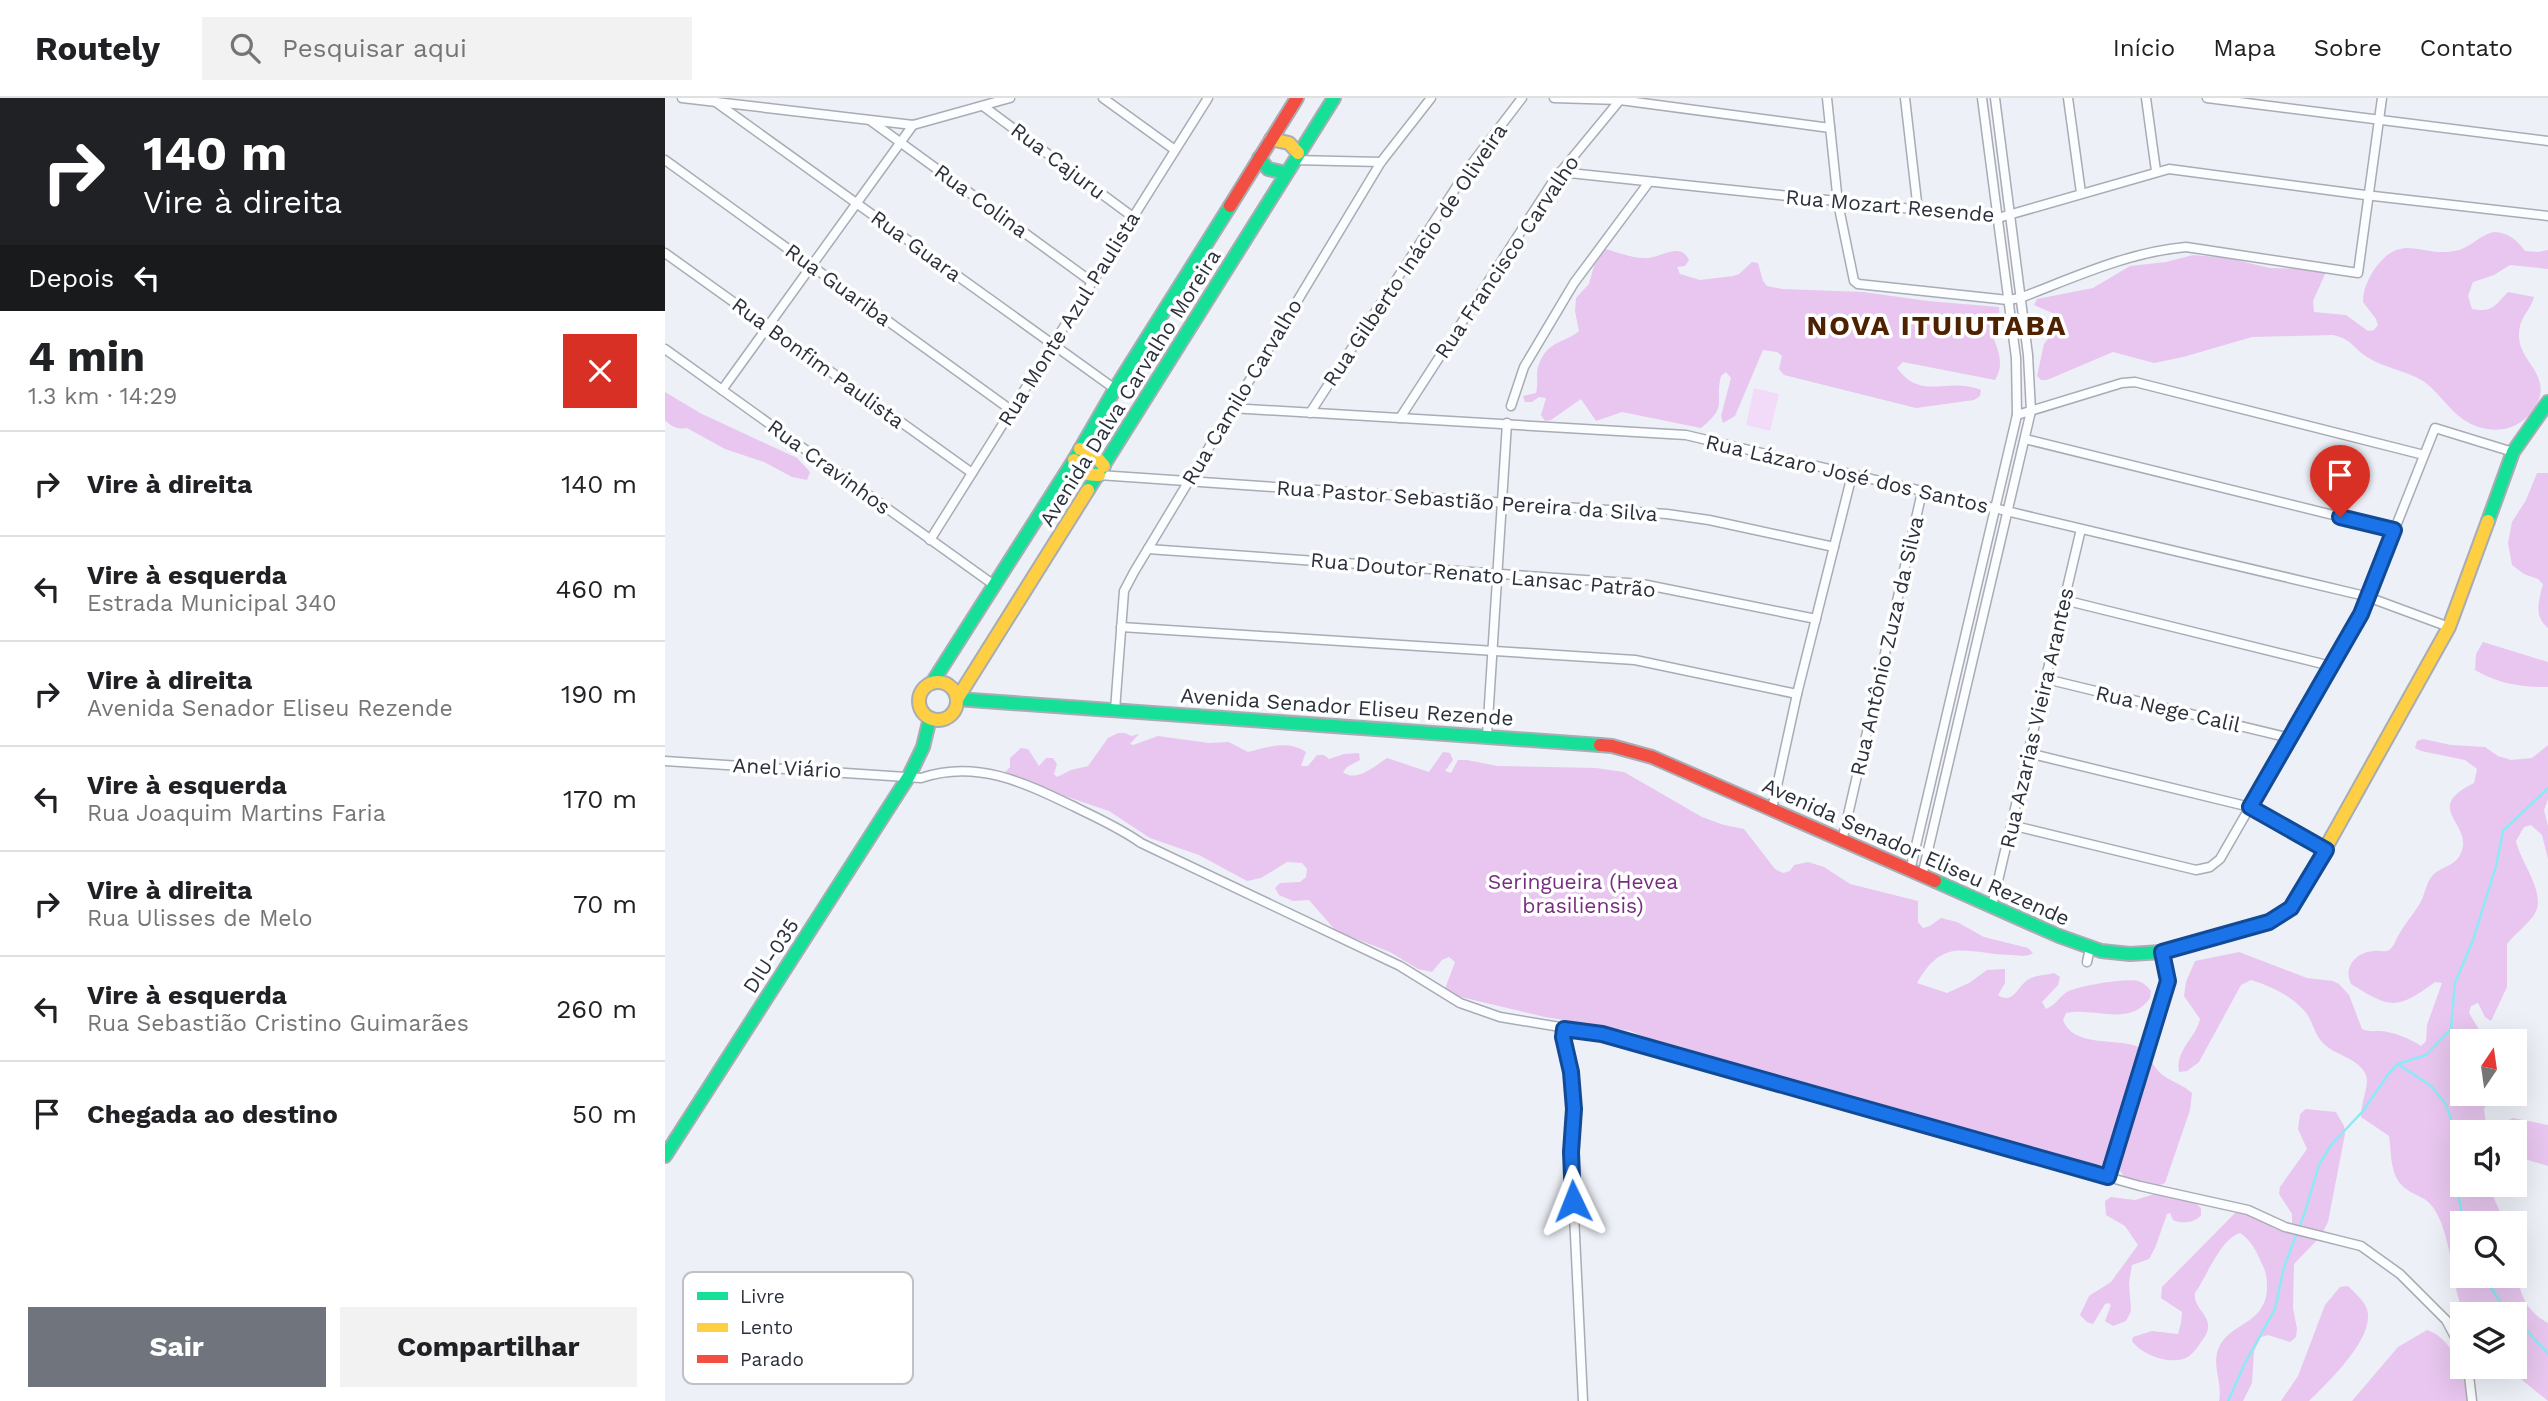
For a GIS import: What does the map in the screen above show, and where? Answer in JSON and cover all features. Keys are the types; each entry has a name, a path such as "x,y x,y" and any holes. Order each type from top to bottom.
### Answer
{"street":[{"path":"682,98 913,125 1010,98"},
{"path":"1103,98 1175,150"},
{"name":"Rua Monte Azul Paulista","path":"929,540 1208,98"},
{"name":"Avenida Dalva Carvalho Moreira","path":"1297,98 1115,389 1077,455 932,683 923,688 919,697 920,707 930,718 940,720 956,709 957,699 1334,98"},
{"name":"Rua Camilo Carvalho","path":"1115,710 1124,591 1231,408 1381,162 1431,98"},
{"name":"Rua Gilberto Inácio de Oliveira","path":"1310,413 1470,166 1522,98"},
{"path":"1554,98 1620,100 1830,128"},
{"path":"1827,98 1838,202 1854,281 1859,284 2008,300 2119,261 2162,249 2186,247 2358,273 2382,98"},
{"path":"1905,98 1918,211"},
{"path":"1916,873 2017,415 2016,358 1982,98"},
{"path":"1916,873 2031,411 2028,355 1995,98"},
{"path":"2068,98 2081,193"},
{"path":"2146,98 2156,171"},
{"path":"2207,98 2548,141"},
{"name":"Rua Francisco Carvalho","path":"1400,418 1560,172 1620,100"},
{"name":"Rua Guara","path":"717,103 1115,389"},
{"name":"Rua Cajuru","path":"983,106 1133,217"},
{"name":"Rua Colina","path":"870,121 1092,282"},
{"path":"722,390 913,125"},
{"path":"1271,139 1289,143 1296,156 1381,162"},
{"path":"1259,158 1268,169 1286,173"},
{"name":"Rua Guariba","path":"665,160 1011,410"},
{"name":"Rua Mozart Resende","path":"1560,172 1998,218 2169,169 2369,196 2548,216"},
{"path":"1511,406 1524,367 1574,283 1650,182"},
{"name":"Rua Bonfim Paulista","path":"665,253 972,473"},
{"name":"Rua Cravinhos","path":"665,349 994,585"},
{"path":"2017,415 2122,383 2134,382 2424,456"},
{"name":"Avenida Senador Eliseu Rezende","path":"957,699 1487,736 1612,746 1636,751 2090,948 2130,954 2162,952 2269,922 2291,908 2449,627 2513,452 2548,402"},
{"name":"Rua Lázaro José dos Santos","path":"1231,408 1686,436 2367,597 2449,627"},
{"path":"1487,736 1507,423"},
{"path":"2011,825 2196,870 2210,867 2220,859 2361,614 2435,428 2513,452"},
{"path":"2025,439 2394,530"},
{"path":"1093,452 1101,470 1083,473 1075,466 1077,455 1093,452"},
{"name":"Rua Pastor Sebastião Pereira da Silva","path":"1101,470 1189,482 1667,514 1709,520 1834,547"},
{"path":"1772,809 1797,694 1852,475"},
{"name":"Rua Antônio Zuza da Silva","path":"1842,841 1922,492"},
{"name":"Rua Azarias Vieira Arantes","path":"1992,906 2081,529"},
{"name":"Rua Doutor Renato Lansac Patrão","path":"1148,549 1642,584 1816,620"},
{"path":"2064,600 2331,666"},
{"path":"1121,627 1635,660 1797,694"},
{"name":"Rua Nege Calil","path":"2046,680 2290,738"},
{"path":"932,683 946,683 954,690 957,699"},
{"name":"Avenida Dalva Carvalho Moreira","path":"909,776 923,747 930,718"},
{"path":"2028,752 2250,807 2326,850"},
{"name":"Anel Viário","path":"665,761 921,778 938,772 1002,775 1112,825 1153,849 1400,965 1460,1003 1500,1017 1602,1034 2140,1186 2248,1210 2299,1231 2361,1246 2400,1274 2446,1320 2450,1328"},
{"name":"DIU-035","path":"665,1156 909,776"},
{"path":"2087,962 2090,948"},
{"path":"2108,1177 2168,981 2162,952"},
{"path":"1564,1029 1574,1109 1571,1152 1583,1401"},
{"path":"2469,1379 2472,1401"}],"shaded area":[{"path":"1754,388 1779,394 1770,431 1746,425"}],"green space":[{"path":"2494,232 2512,237 2525,251 2548,250 2548,269 2510,265 2494,275 2473,282 2468,296 2472,309 2479,310 2493,307 2508,292 2534,297 2521,324 2519,336 2520,345 2537,374 2541,390 2539,399 2526,418 2507,428 2497,430 2475,426 2454,412 2426,383 2367,357 2341,337 2333,335 2252,337 2154,363 2113,352 2047,380 2041,380 2037,376 2044,344 2056,328 2059,316 2034,305 2037,299 2093,288 2130,266 2166,262 2193,255 2227,258 2270,268 2326,272 2313,301 2314,312 2346,315 2368,331 2374,330 2378,325 2363,302 2364,293 2371,275 2386,257 2403,248 2455,251"},
{"path":"1605,249 1644,258 1680,252 1689,260 1685,266 1677,267 1680,274 1700,280 1739,274 1752,262 1758,263 1767,286 1782,289 1863,292 1999,307 2000,321 1992,334 2000,368 1995,380 1903,362 1897,368 1916,384 1969,386 1981,390 1980,396 1974,400 1916,408 1784,375 1779,369 1782,356 1777,352 1763,350 1735,416 1723,423 1721,416 1731,378 1726,372 1721,376 1719,385 1718,409 1701,428 1622,412 1596,421 1581,399 1551,420 1545,421 1541,415 1546,398 1539,397 1532,402 1525,402 1523,396 1536,393 1538,368 1547,350 1579,331 1575,311 1576,298 1589,284 1594,266"},
{"path":"665,392 700,413 797,458 810,472 807,480 792,477 764,462 725,449 687,428 673,426 665,420"},
{"path":"2537,473 2548,473 2548,628 2539,613 2543,584 2512,565 2508,543 2512,522 2526,500"},
{"path":"2483,642 2548,662 2548,687 2510,684 2475,670 2476,654"},
{"name":"Seringueira (Hevea brasiliensis)","path":"1118,733 1131,736 1139,734 1130,744 1133,745 1158,736 1209,743 1229,742 1248,752 1292,746 1306,752 1301,766 1308,766 1317,755 1324,755 1329,759 1359,753 1360,760 1343,772 1354,776 1387,758 1429,772 1443,752 1450,753 1453,760 1445,771 1451,773 1458,760 1497,766 1596,768 1624,772 1702,817 1744,829 1775,869 1783,873 1790,871 1794,865 1808,862 1824,867 1850,884 1918,901 1918,922 1923,928 1941,918 1957,922 1984,937 2028,948 2033,953 2023,956 1969,951 1947,953 1927,968 1917,983 1947,993 1969,983 1987,970 2005,969 2005,983 1998,995 2008,998 2031,978 2054,973 2060,977 2058,985 2042,1002 2046,1009 2072,990 2113,982 2140,982 2151,991 2150,998 2134,1011 2125,1014 2073,1012 2066,1013 2063,1020 2068,1028 2083,1038 2138,1047 2164,1076 2192,1093 2190,1110 2165,1183 2158,1186 2129,1183 2115,1164 2093,1165 1955,1132 1904,1114 1792,1085 1675,1049 1630,1031 1545,1017 1457,996 1445,989 1455,962 1449,957 1442,960 1432,972 1418,969 1390,952 1336,931 1309,900 1293,901 1279,895 1275,888 1280,883 1300,882 1306,877 1307,869 1302,863 1287,862 1261,878 1247,881 1199,855 1150,838 1109,811 1006,776 1010,758 1021,748 1028,749 1039,766 1046,758 1053,758 1057,764 1054,774 1057,777 1088,766 1108,738"},
{"path":"2423,739 2451,745 2485,747 2498,756 2511,760 2532,758 2548,745 2548,799 2544,810 2548,826 2548,859 2542,835 2531,825 2524,827 2516,841 2536,888 2537,907 2531,919 2507,944 2507,987 2491,1021 2485,1017 2478,1003 2471,1006 2469,1013 2479,1029 2450,1029 2450,1106 2486,1106 2485,1120 2450,1120 2450,1197 2493,1197 2500,1211 2450,1211 2450,1253 2443,1228 2432,1206 2398,1180 2389,1136 2361,1117 2366,1075 2358,1064 2323,1043 2307,1014 2289,997 2251,980 2241,985 2199,1062 2187,1071 2179,1072 2180,1057 2200,1019 2184,996 2186,982 2195,961 2239,952 2307,978 2339,984 2349,995 2362,1029 2396,1034 2421,1046 2426,1041 2427,1025 2442,983 2435,982 2411,998 2394,1003 2376,998 2351,984 2349,978 2350,966 2357,957 2368,952 2391,949 2421,902 2432,876 2455,861 2461,853 2463,842 2450,809 2451,801 2459,792 2474,783 2477,769 2465,760 2421,751 2415,748 2417,741"},
{"path":"2306,1109 2336,1112 2344,1126 2345,1134 2328,1222 2321,1236 2294,1264 2293,1308 2296,1337 2290,1342 2268,1335 2261,1337 2254,1351 2252,1383 2243,1401 2219,1401 2216,1360 2219,1347 2231,1332 2260,1310 2267,1290 2264,1267 2248,1239 2240,1233 2233,1236 2221,1250 2195,1293 2196,1302 2208,1322 2208,1327 2206,1335 2193,1353 2179,1360 2156,1357 2136,1346 2132,1341 2133,1337 2152,1331 2178,1334 2182,1312 2161,1298 2162,1287 2237,1211 2261,1219 2273,1228 2287,1233 2292,1228 2292,1214 2279,1194 2280,1187 2307,1149 2298,1129 2300,1114"},
{"path":"2527,1121 2548,1125 2548,1166 2528,1160"},
{"path":"2158,1193 2195,1203 2201,1208 2201,1215 2196,1220 2184,1222 2173,1220 2170,1213 2167,1214 2149,1259 2132,1265 2129,1283 2131,1311 2126,1321 2113,1326 2105,1321 2111,1305 2108,1303 2093,1324 2087,1322 2080,1315 2089,1296 2111,1282 2138,1245 2125,1226 2106,1215 2105,1201 2111,1197 2135,1200"},
{"path":"2348,1286 2366,1307 2368,1318 2358,1344 2338,1371 2309,1401 2281,1401 2298,1376 2325,1305 2340,1287"},
{"path":"2456,1288 2520,1288 2526,1302 2459,1302"},
{"path":"2527,1304 2539,1318 2548,1323 2548,1401 2521,1379 2527,1379"},
{"path":"2427,1330 2436,1334 2450,1348 2450,1379 2465,1379 2471,1401 2352,1401 2398,1347"}],"waterway":[{"path":"2228,1401 2245,1363 2275,1309 2284,1267 2319,1165 2331,1145 2363,1111 2389,1073 2398,1064 2426,1055 2451,1029 2455,983 2473,940 2496,866 2503,831 2548,788"},
{"path":"2398,1064 2431,1086 2446,1104 2459,1146 2457,1189 2462,1211"},
{"path":"2491,1288 2500,1302"},
{"path":"2527,1330 2548,1354"}],"traffic: fast":[{"path":"1088,490 1334,98"},
{"path":"1259,158 1268,169 1286,173"},
{"path":"932,683 1074,460 1115,389 1230,206"},
{"path":"2488,521 2513,452 2548,402"},
{"path":"957,699 1600,745"},
{"path":"665,1156 909,776 923,747 930,718"},
{"path":"1935,881 2059,936 2101,951 2130,954 2162,952 2269,922 2291,908 2315,867"}],"traffic: slow":[{"path":"1271,139 1289,143 1298,153"},
{"path":"1080,449 1092,452 1104,466"},
{"path":"1074,460 1077,468 1083,472 1099,475"},
{"path":"957,699 1088,490"},
{"path":"2315,867 2449,627 2488,521"},
{"path":"938,682 951,688 957,701 951,714 938,720 925,714 919,701 925,688 938,682"}],"traffic: jam":[{"path":"1230,206 1297,98"},
{"path":"1600,745 1652,757 1935,881"}],"district":[{"name":"NOVA ITUIUTABA","path":"1937,325"}],"route":[{"path":"1573,1201 1571,1152 1574,1109 1564,1029 1602,1034 2108,1177 2168,981 2162,952 2269,922 2291,908 2326,850 2250,807 2361,614 2394,530 2340,517"}]}
